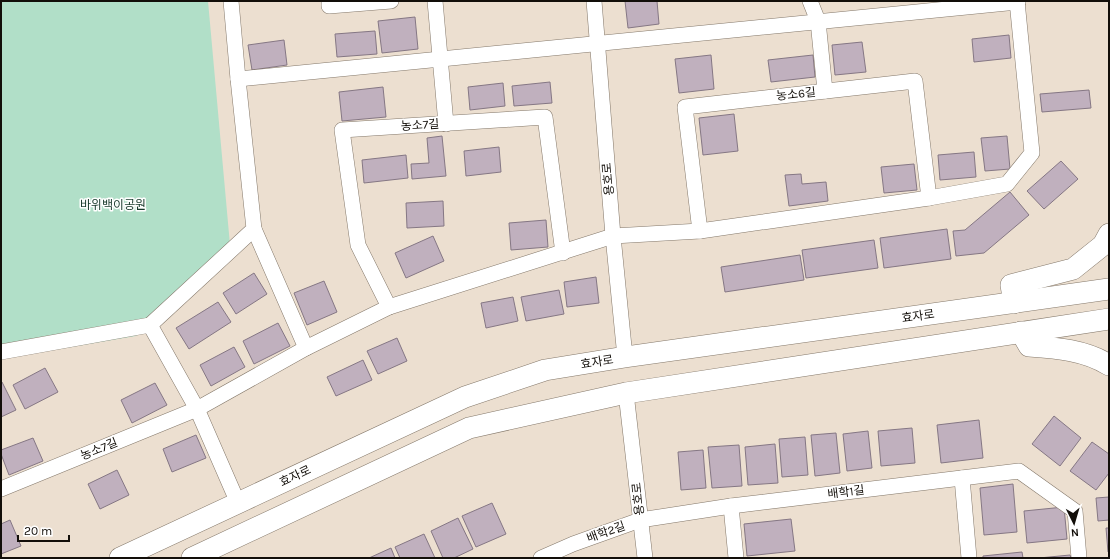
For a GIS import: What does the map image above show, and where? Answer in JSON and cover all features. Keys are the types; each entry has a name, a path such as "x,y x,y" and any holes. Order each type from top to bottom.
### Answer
{"street":[{"path":"232,1 238,79 254,229 306,348"},
{"path":"329,1 329,6 391,1"},
{"path":"435,1 446,124"},
{"name":"용호로","path":"594,1 613,236 625,357"},
{"path":"810,1 818,21 825,91"},
{"path":"238,79 1017,1 1032,153 1007,184 929,198 700,231 613,236"},
{"name":"농소6길","path":"700,231 685,107 915,81 929,198"},
{"name":"농소7길","path":"389,307 358,245 342,130 546,117 563,253"},
{"path":"1,352 150,325 254,229"},
{"path":"1014,303 1011,285 1073,269 1103,245 1109,234"},
{"name":"농소7길","path":"1,488 197,409 306,348 389,307 613,236"},
{"name":"효자로","path":"120,558 465,397 545,370 625,357 1109,289"},
{"path":"192,558 468,428 626,393 1109,319"},
{"path":"150,325 197,409 238,503"},
{"path":"1021,332 1029,346 1066,349 1098,358 1109,365"},
{"name":"용호로","path":"626,393 645,558"},
{"name":"배학1길","path":"640,520 731,506 1019,471 1075,512 1078,558"},
{"path":"962,478 969,558"},
{"path":"731,506 736,558"},
{"name":"배학2길","path":"541,558 573,551 640,520"}],"green space":[{"name":"바위백이공원","path":"1,1 208,1 231,256 136,336 1,359"}],"building":[{"path":"625,1 657,1 659,24 628,28"},
{"path":"415,17 418,49 382,53 378,21"},
{"path":"375,31 377,54 337,57 335,34"},
{"path":"1009,35 1011,58 974,62 972,39"},
{"path":"284,40 287,65 252,70 248,45"},
{"path":"862,42 866,72 835,75 832,45"},
{"path":"711,55 714,89 679,93 675,59"},
{"path":"813,55 815,77 771,82 768,60"},
{"path":"550,82 552,103 514,106 512,86"},
{"path":"503,83 505,106 470,110 468,87"},
{"path":"383,87 386,117 342,121 339,92"},
{"path":"1089,90 1091,108 1042,112 1040,94"},
{"path":"734,114 738,151 703,155 699,118"},
{"path":"442,136 446,176 412,179 411,164 429,163 427,138"},
{"path":"1007,136 1010,169 985,171 981,138"},
{"path":"499,147 501,172 466,176 464,151"},
{"path":"974,152 976,177 940,180 938,155"},
{"path":"406,155 408,178 364,183 362,160"},
{"path":"1061,161 1078,179 1044,209 1027,191"},
{"path":"914,164 917,190 884,193 881,167"},
{"path":"801,174 802,184 826,182 828,201 789,206 785,175"},
{"path":"1010,192 1029,215 984,253 956,256 953,231 965,230"},
{"path":"443,201 444,226 407,228 406,203"},
{"path":"546,220 548,247 511,250 509,223"},
{"path":"947,229 951,259 884,268 880,238"},
{"path":"433,236 444,261 406,278 395,253"},
{"path":"874,240 878,268 806,278 802,250"},
{"path":"800,255 804,280 725,292 721,267"},
{"path":"254,273 267,294 236,314 223,293"},
{"path":"596,277 599,303 567,307 564,282"},
{"path":"324,281 337,312 307,325 294,293"},
{"path":"559,290 564,314 526,321 521,297"},
{"path":"513,297 518,321 486,328 481,303"},
{"path":"218,302 231,322 189,349 176,328"},
{"path":"278,323 290,346 254,364 243,341"},
{"path":"397,338 407,361 378,374 367,351"},
{"path":"234,347 245,367 211,386 200,365"},
{"path":"363,360 372,380 336,396 327,377"},
{"path":"45,368 58,392 25,409 13,385"},
{"path":"2,382 16,410 1,417 1,383"},
{"path":"155,383 167,405 132,423 121,400"},
{"path":"1054,416 1081,438 1060,466 1032,444"},
{"path":"979,420 983,458 941,463 937,425"},
{"path":"912,428 915,463 881,466 878,431"},
{"path":"868,431 872,468 847,471 843,434"},
{"path":"836,433 840,473 815,476 811,435"},
{"path":"196,435 206,458 172,472 163,449"},
{"path":"805,437 808,475 782,477 779,439"},
{"path":"33,438 43,461 9,475 1,454 1,450"},
{"path":"1092,442 1109,454 1109,473 1096,490 1070,471"},
{"path":"775,444 778,483 748,485 745,447"},
{"path":"739,445 742,486 712,488 708,447"},
{"path":"703,450 706,488 681,490 678,452"},
{"path":"117,470 129,495 100,509 88,484"},
{"path":"1013,484 1017,532 984,535 980,488"},
{"path":"1109,497 1109,520 1098,521 1096,498"},
{"path":"492,503 506,534 476,547 462,516"},
{"path":"1064,507 1067,539 1027,543 1024,511"},
{"path":"458,518 473,549 454,558 443,558 431,531"},
{"path":"791,519 795,551 747,556 744,524"},
{"path":"10,520 21,546 1,554 1,524"},
{"path":"1106,528 1109,528 1109,552 1108,552"},
{"path":"424,534 435,558 400,558 395,547"},
{"path":"391,548 395,558 369,558"},
{"path":"1022,552 1023,558 983,558 983,556"},
{"path":"1070,555 1071,558 1039,558"}]}
